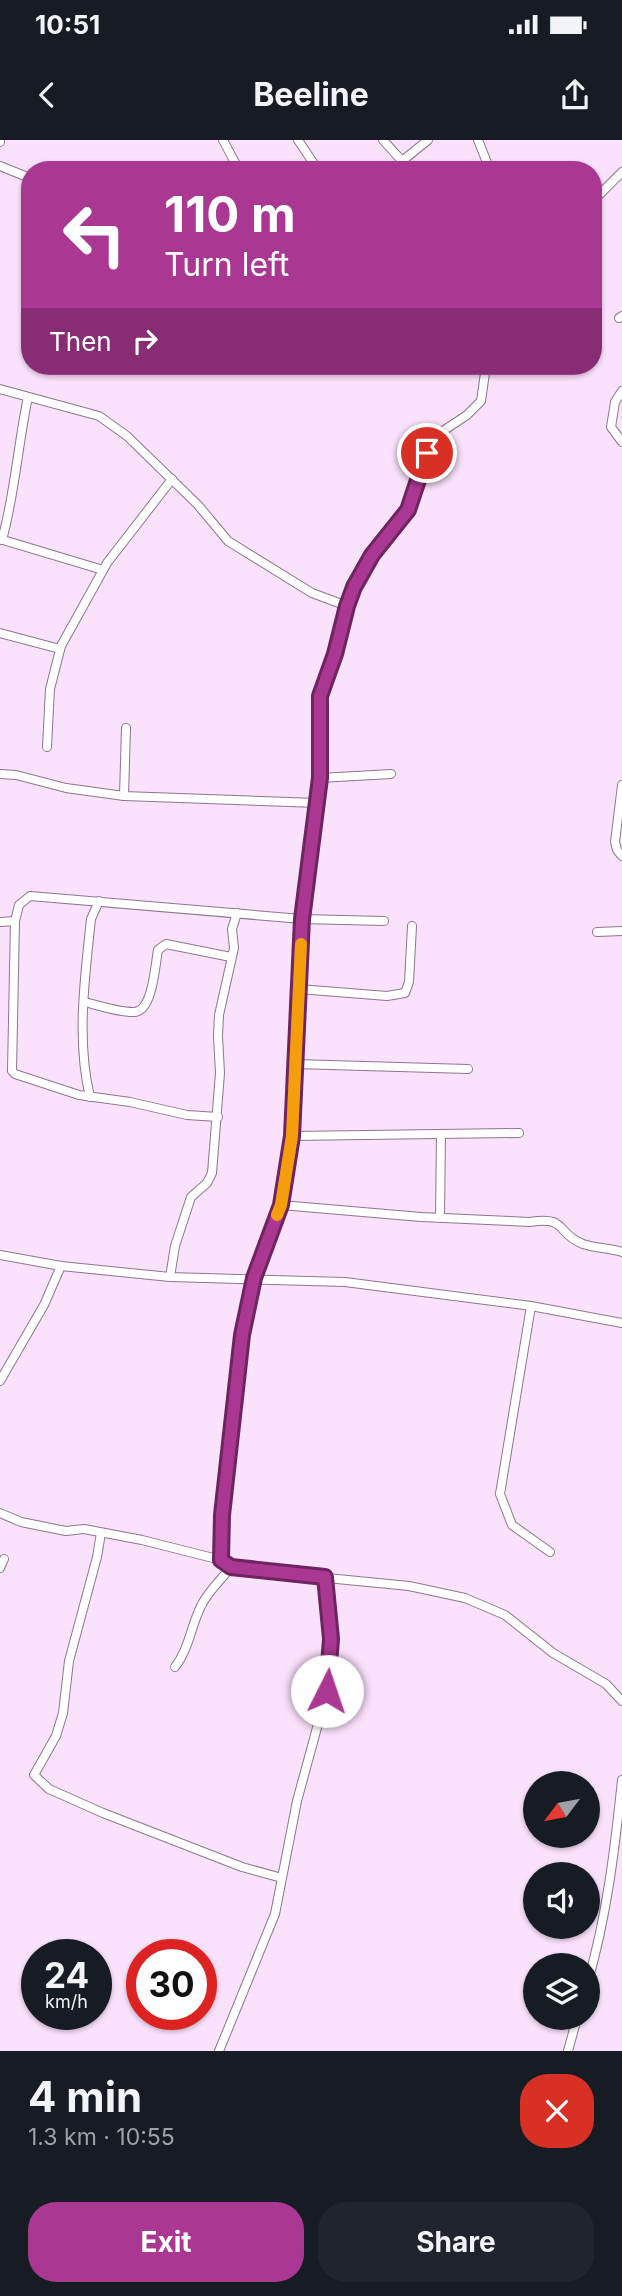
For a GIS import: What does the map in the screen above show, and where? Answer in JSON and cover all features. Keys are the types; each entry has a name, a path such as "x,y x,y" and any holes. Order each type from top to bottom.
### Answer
{"street":[{"path":"223,140 234,161"},
{"path":"298,140 312,161"},
{"path":"383,140 400,161"},
{"path":"407,161 428,140"},
{"path":"478,140 486,161"},
{"path":"0,166 21,174"},
{"path":"602,192 622,172"},
{"path":"221,1560 222,1515 242,1335 254,1278 281,1205 292,1136 302,919 320,778 320,696 335,654 347,606 359,578 372,555 408,510 432,442 481,401 485,375"},
{"path":"0,389 99,416 127,436 172,479 228,541 312,593 347,606"},
{"path":"622,391 615,402 611,427 622,442"},
{"path":"28,397 17,451 11,507 1,539 103,569"},
{"path":"47,747 51,689 60,649 103,569 172,479"},
{"path":"0,634 60,649"},
{"path":"124,796 126,728"},
{"path":"0,774 16,775 66,788 124,796 317,803"},
{"path":"320,778 390,774"},
{"path":"622,785 615,842 622,856"},
{"path":"218,1117 187,1115 130,1102 90,1097 12,1071 15,921 19,905 30,896 302,919 384,921"},
{"path":"90,1097 83,1069 82,1049 91,919 99,901"},
{"path":"170,1277 175,1246 191,1197 207,1183 212,1172 220,1073 219,1015 234,948 232,929 237,914"},
{"path":"0,922 15,921"},
{"path":"299,989 387,996 405,993 409,982 412,926"},
{"path":"597,932 622,931"},
{"path":"85,1003 134,1012 142,1009 151,989 158,950 166,944 232,957"},
{"path":"295,1064 468,1069"},
{"path":"292,1136 519,1133"},
{"path":"440,1217 441,1134"},
{"path":"281,1205 530,1222 547,1219 555,1221 567,1234 584,1245 607,1247 622,1252"},
{"path":"0,1255 61,1266 170,1277 345,1282 531,1306 622,1323"},
{"path":"0,1381 35,1323 61,1266"},
{"path":"531,1306 500,1494 512,1525 550,1552"},
{"path":"0,1513 21,1522 56,1530 84,1529 142,1540 221,1560 231,1567 438,1591 505,1615 553,1653 606,1684 622,1701"},
{"path":"101,1532 97,1557 69,1661 63,1713 56,1736 34,1775 49,1789 103,1813 242,1867 282,1878"},
{"path":"0,1568 4,1559"},
{"path":"175,1667 184,1656 208,1592 231,1567"},
{"path":"219,2051 275,1914 297,1801 327,1691 331,1639 325,1577"},
{"path":"596,1953 612,1870 622,1780"},
{"path":"612,1870 622,1872"},
{"path":"568,2051 574,2030"}],"slow traffic":[{"path":"277,1215 292,1136 301,944"}],"route":[{"path":"327,1691 331,1639 325,1577 231,1567 221,1560 222,1515 242,1335 254,1278 281,1205 292,1136 302,919 320,778 320,696 354,587 372,555 408,510 427,453"}]}
